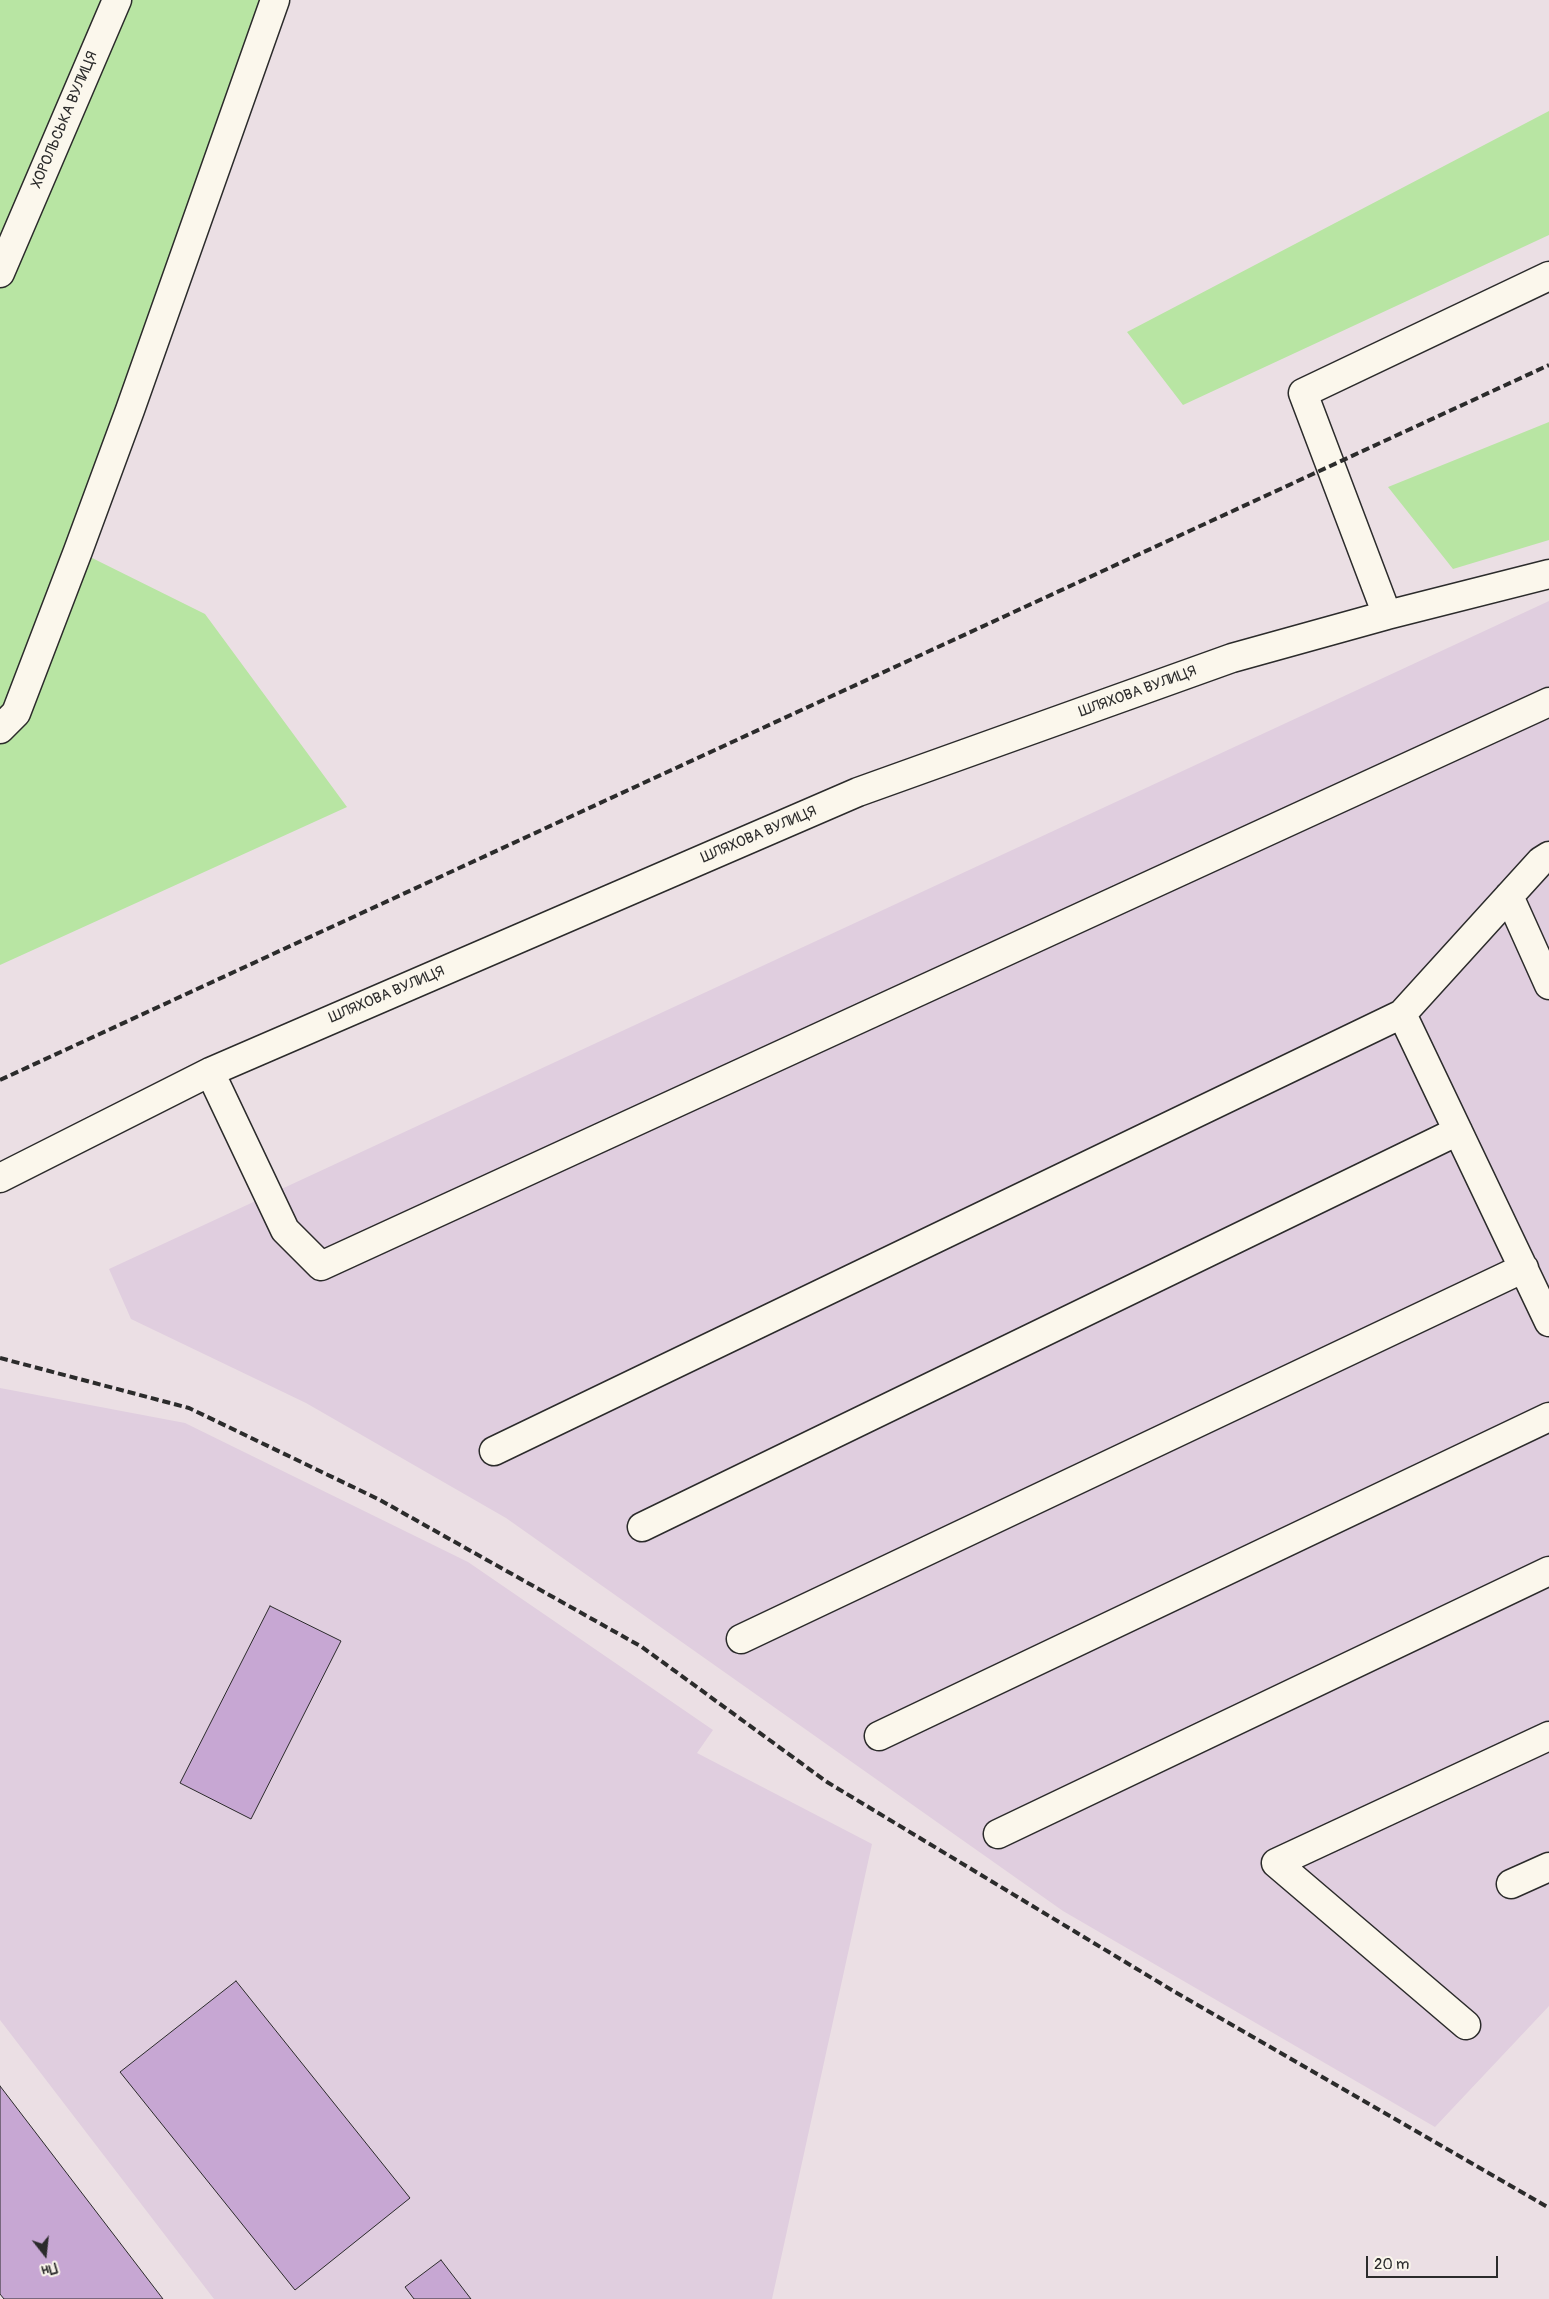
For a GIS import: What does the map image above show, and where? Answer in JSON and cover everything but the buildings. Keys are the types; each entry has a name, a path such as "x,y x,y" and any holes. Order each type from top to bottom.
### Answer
{"street":[{"name":"ХОРОЛЬСЬКА ВУЛИЦЯ","path":"0,274 117,0"},
{"path":"0,729 16,713 68,578 134,401 275,0"},
{"path":"1387,615 1303,393 1549,276"},
{"name":"ШЛЯХОВА ВУЛИЦЯ","path":"0,1178 210,1072 858,792 1232,658 1387,615 1549,574"},
{"path":"210,1072 285,1230 321,1266 1549,702"},
{"path":"494,1451 1402,1014 1541,861 1549,856"},
{"path":"1509,896 1549,985"},
{"path":"1402,1014 1549,1322"},
{"path":"642,1527 1458,1131"},
{"path":"741,1639 1524,1268"},
{"path":"879,1736 1549,1418"},
{"path":"998,1834 1549,1571"},
{"path":"1466,2025 1276,1863 1549,1736"},
{"path":"1511,1884 1549,1867"}],"shaded area":[{"path":"1549,601 1549,2006 1435,2127 1063,1911 506,1518 306,1403 131,1319 109,1269"},
{"path":"0,1388 185,1423 468,1562 713,1730 697,1753 872,1844 772,2299 214,2299 0,2020"}],"green space":[{"path":"0,0 275,0 78,551 205,614 347,807 0,965"},
{"path":"1549,111 1549,235 1183,405 1127,332"},
{"path":"1549,422 1549,540 1453,569 1388,487"}],"railway":[{"path":"0,1080 1549,365"},
{"path":"0,1358 189,1408 380,1500 642,1647 827,1782 1175,1992 1549,2208"}]}
